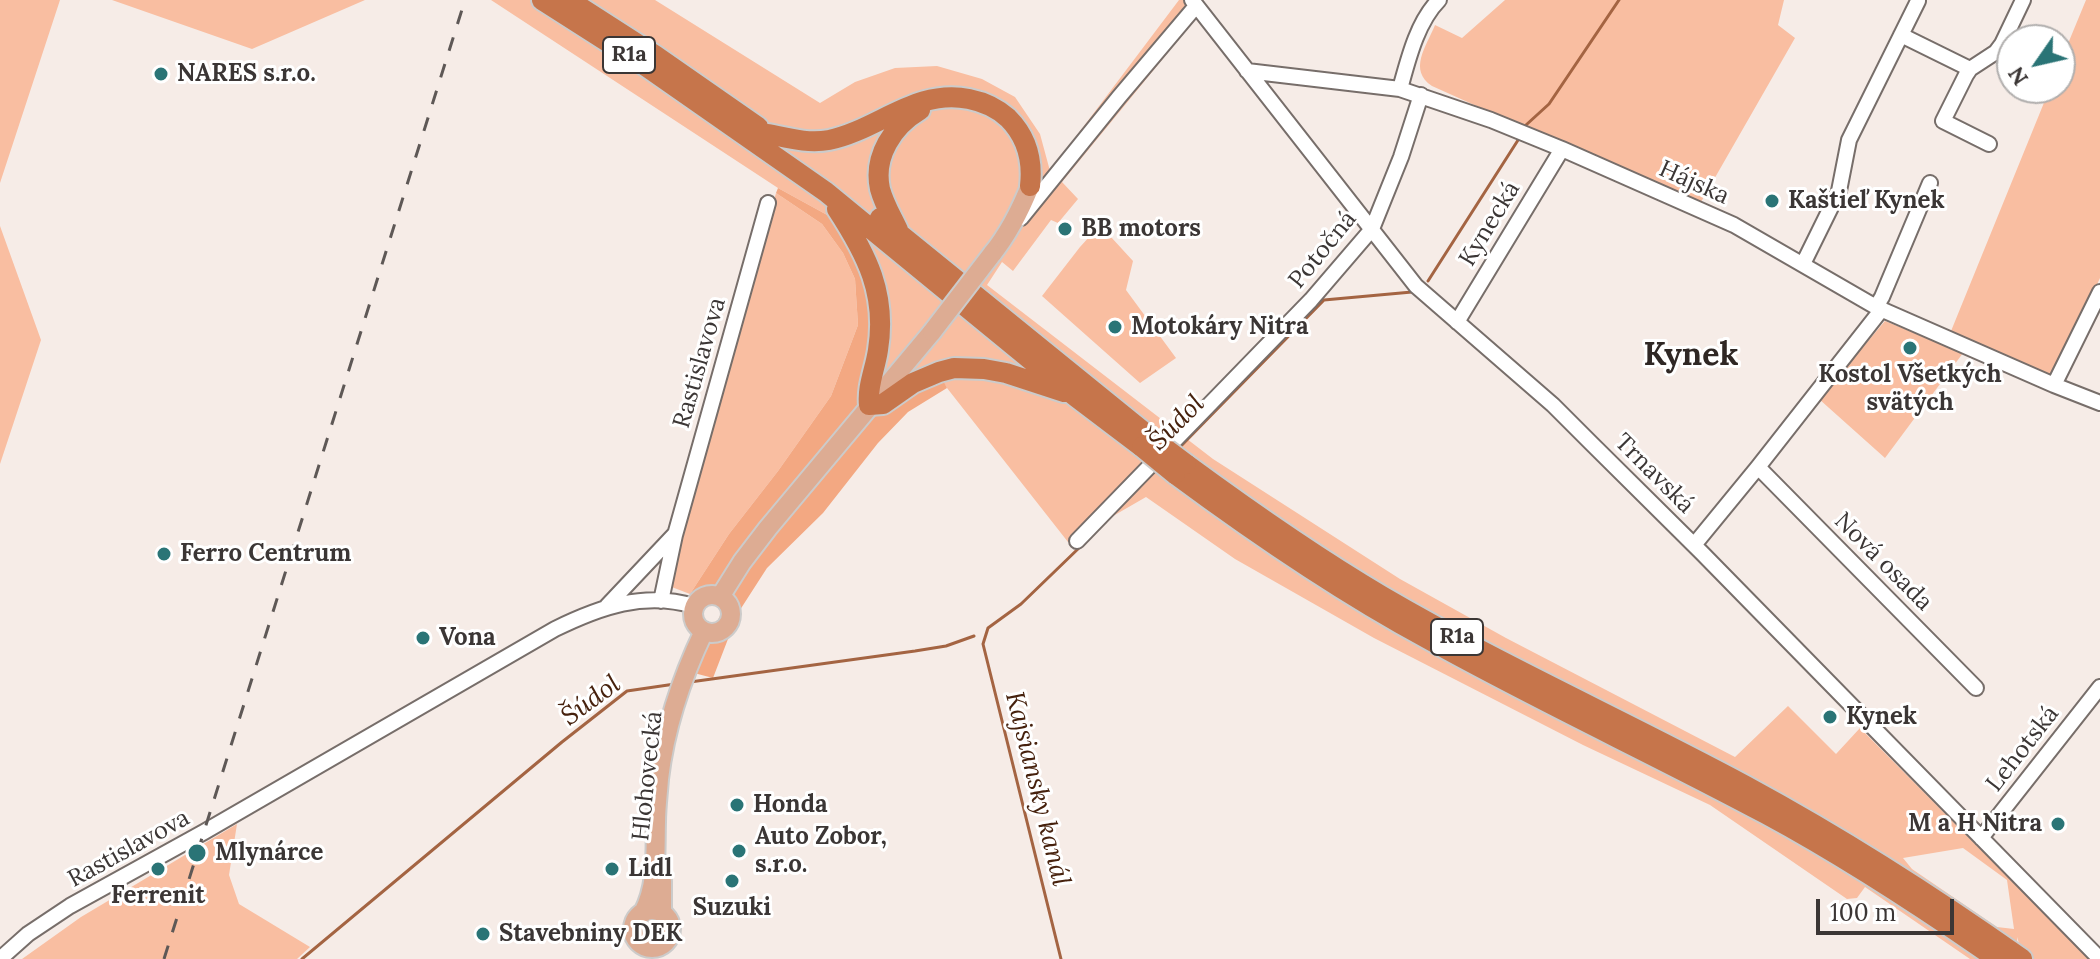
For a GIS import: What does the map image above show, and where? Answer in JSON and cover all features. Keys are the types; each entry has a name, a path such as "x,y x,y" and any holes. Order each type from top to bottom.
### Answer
{"highway":[{"name":"R1a","path":"542,0 647,67 826,192 1076,397 1146,442"},
{"name":"R1a","path":"569,0 721,100 900,233 1250,529 1427,639 1766,814 1877,879 1997,959"},
{"path":"768,134 808,141 832,139 921,101 948,97 972,100 1007,117 1023,138 1038,186"},
{"path":"900,233 884,201 880,186 880,160 898,127 922,109 941,104 970,105 993,115 1011,130 1018,141 1038,186"},
{"path":"826,192 859,244 877,289 879,340 867,391 869,405 883,404 913,383 954,368 1006,373 1076,397"},
{"name":"R1a","path":"1180,469 1381,595 1807,820 1879,862 2022,959"}],"main road":[{"path":"720,597 768,528 932,332 1007,235 1038,186"},
{"path":"687,604 731,578"},
{"path":"705,596 720,597 729,606 729,621 718,632 704,631 694,621 687,604 705,596"},
{"path":"683,683 704,631"},
{"name":"Hlohovecká","path":"653,913 650,899 655,877 660,771 667,732 683,683"},
{"name":"Hlohovecká","path":"653,913 661,901 668,792 683,683"},
{"path":"653,913 667,917 671,929 660,952 637,940 634,931 636,920 653,913"}],"street":[{"path":"1400,89 1418,34 1439,0"},
{"path":"1989,144 1943,121 1970,69 1996,52 2002,44 2023,0"},
{"path":"1803,264 1836,199 1849,140 1918,1"},
{"path":"1038,186 1194,3"},
{"name":"Trnavská","path":"1194,3 1416,286 1553,405 2100,959"},
{"path":"1901,35 1970,69"},
{"name":"Hájska","path":"1247,71 1400,89 1562,149 1734,225 1879,308 2100,403"},
{"name":"Potočná","path":"1077,541 1311,300 1372,229 1401,157 1421,95"},
{"name":"Kynecká","path":"1457,322 1562,149"},
{"path":"1694,545 1758,467 1879,308 1930,183"},
{"name":"Rastislavova","path":"661,601 675,535 768,203"},
{"path":"2054,385 2100,292"},
{"name":"Nová osada","path":"1758,467 1976,688"},
{"name":"Rastislavova","path":"0,959 28,934 70,906 542,636 607,606 675,535"},
{"path":"607,606 661,601 687,604"},
{"name":"Lehotská","path":"1981,838 2100,687"}],"shaded area":[{"path":"0,0 60,0 0,183"},
{"path":"112,0 365,0 252,49"},
{"path":"491,0 655,0 820,103 855,82 895,68 937,66 982,79 1015,97 1040,134 1050,171 1179,0 1202,0 1206,6 1062,182 1078,199 1058,223 1051,220 1013,271 1002,262 987,285 1213,459 1400,579 1735,757 1788,706 1836,754 1860,728 2089,959 2024,959 2017,937 2018,959 1970,959 1865,887 1857,898 1847,899 1710,805 1583,745 1374,638 1235,559 1146,497 1068,542 943,381 899,399 866,377 877,325 840,222 778,188","holes":["1963,848 2007,880 2014,929 1997,927 1912,869 1903,858"]},
{"path":"1505,0 1784,0 1778,25 1795,38 1701,202 1559,143 1432,86 1425,80 1421,73 1421,58 1435,25 1462,38"},
{"path":"2086,0 2100,0 2100,278 2052,380 1949,336 2043,104 2076,104 2076,24"},
{"path":"778,188 840,222 859,251 877,325 866,377 899,399 943,380 947,388 908,412 878,443 823,513 767,568 738,613 713,678 694,673 724,607 690,594 729,534 831,396 858,325 855,279 843,253 822,224 776,193"},
{"path":"776,193 822,224 843,253 855,279 858,325 831,396 729,534 690,594 669,586"},
{"name":"Motokáry Nitra","path":"1100,225 1133,261 1126,290 1176,358 1140,383 1042,296"},
{"path":"0,226 41,340 0,464"},
{"path":"1885,321 1963,353 1885,458 1819,399"},
{"path":"237,824 229,875 239,904 310,947 297,959 22,959 81,917"},
{"path":"652,917 663,924 664,929 657,940 652,941 641,934 640,929 647,918"}],"waterway":[{"name":"Šúdol","path":"1526,125 1549,104 1619,0"},
{"name":"Šúdol","path":"1428,281 1520,137"},
{"name":"Šúdol","path":"1179,448 1324,300 1412,292"},
{"name":"Šúdol","path":"1116,510 1156,470"},
{"name":"Kajsiansky kanál","path":"1061,959 983,644 988,628 1021,604 1080,547"},
{"name":"Šúdol","path":"690,682 946,646 974,636"},
{"name":"Šúdol","path":"302,959 627,691 675,684"}],"railway":[{"path":"164,959 465,0"}],"place":[{"name":"NARES s.r.o.","path":"161,74"},
{"name":"Kaštieľ Kynek","path":"1772,201"},
{"name":"BB motors","path":"1065,229"},
{"name":"Motokáry Nitra","path":"1115,327"},
{"name":"Kostol Všetkých svätých","path":"1910,348"},
{"name":"Ferro Centrum","path":"164,554"},
{"name":"Vona","path":"423,638"},
{"name":"Kynek","path":"1830,717"},
{"name":"Honda","path":"737,805"},
{"name":"M a H Nitra","path":"2058,824"},
{"name":"Auto Zobor, s.r.o.","path":"739,851"},
{"name":"Mlynárce","path":"197,853"},
{"name":"Ferrenit","path":"158,869"},
{"name":"Lidl","path":"612,869"},
{"name":"Suzuki","path":"732,881"},
{"name":"Stavebniny DEK","path":"483,934"}],"district":[{"name":"Kynek","path":"1691,356"}]}
